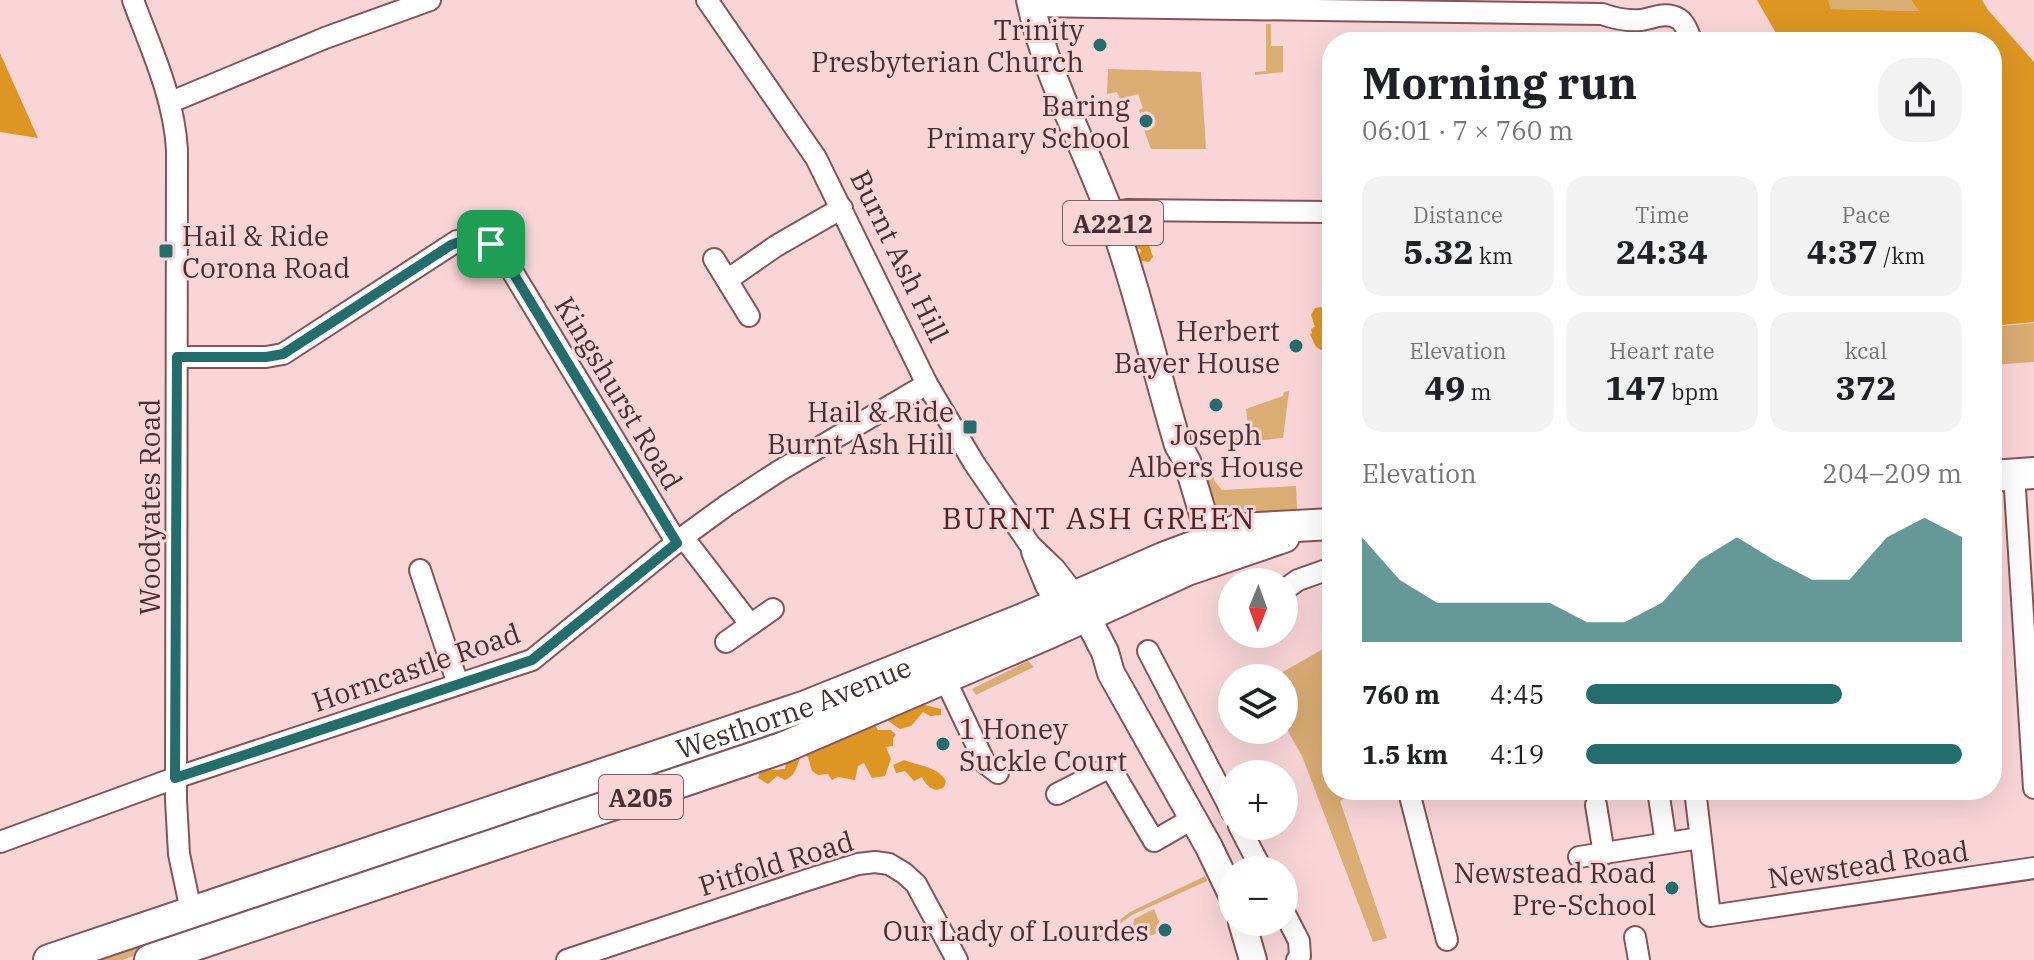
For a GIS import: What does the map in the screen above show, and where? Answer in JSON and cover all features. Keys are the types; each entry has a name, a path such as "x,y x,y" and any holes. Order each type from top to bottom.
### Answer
{"highway":[{"name":"A205","path":"1206,551 1240,529 1322,524"},
{"name":"A205","path":"1206,551 1322,525"},
{"name":"Westhorne Avenue","path":"150,960 782,748 944,677 1072,610 1206,551"},
{"name":"Westhorne Avenue","path":"49,960 806,706 1072,610"}],"main road":[{"name":"A2212","path":"1030,3 1060,91 1109,213 1196,492 1206,551"},
{"name":"A2212","path":"1182,453 1189,532 1206,551"},
{"name":"A2212","path":"1196,492 1219,521 1240,529"},
{"name":"Burnt Ash Hill","path":"1072,610 1092,654 1111,673 1218,865"},
{"path":"1246,936 1253,960"}],"street":[{"name":"Woodyates Road","path":"133,0 176,123 175,778 178,843 191,911"},
{"path":"171,102 393,6 430,0"},
{"name":"Burnt Ash Hill","path":"707,0 816,158 927,384 974,463 1030,545 1049,562 1072,610"},
{"path":"1030,3 1596,9 1612,18 1641,20 1656,15 1679,18 1687,32"},
{"path":"727,280 776,246 842,208"},
{"path":"1109,213 1127,210 1322,212"},
{"name":"Kingshurst Road","path":"177,357 266,357 283,354 457,241 471,238 485,241 496,248 509,266 680,540 750,624"},
{"path":"714,259 749,316"},
{"name":"Horncastle Road","path":"0,842 175,778 518,666 543,653 680,540 779,471 927,384"},
{"path":"2015,482 2034,788"},
{"path":"420,570 458,684"},
{"path":"1298,580 1322,572"},
{"path":"726,642 773,609"},
{"path":"1148,651 1218,785"},
{"path":"944,677 985,763 998,773"},
{"path":"1057,794 1110,767 1154,841 1192,819"},
{"path":"1411,800 1447,940"},
{"path":"1660,800 1666,843"},
{"path":"1579,857 1700,838 1696,800"},
{"path":"1596,805 1604,854"},
{"name":"Newstead Road","path":"1700,838 1710,916 2034,868"},
{"name":"Pitfold Road","path":"567,960 807,880 858,864 875,862 889,864 916,884 957,960"},
{"path":"1296,936 1300,956 1297,960"},
{"path":"1635,937 1639,960"}],"shaded area":[{"path":"1757,0 1828,0 1831,9 1919,11 1911,0 1982,0 2034,62 2034,322 2002,325 2002,32 1775,32"},
{"path":"1828,0 1911,0 1920,11 1830,9"},
{"path":"1266,24 1271,24 1271,46 1283,46 1283,72 1255,75 1255,72 1266,71"},
{"path":"0,53 38,138 0,132"},
{"path":"1108,69 1201,72 1206,149 1151,149 1139,116 1139,110 1143,108 1138,94 1120,99 1117,92 1107,94"},
{"path":"1134,219 1159,219 1164,231 1162,237 1146,237 1153,257 1149,262 1138,260 1141,250 1133,246 1123,229"},
{"path":"1321,307 1322,350 1316,347 1310,334 1315,327 1311,315 1315,308"},
{"path":"2034,323 2034,362 2002,364 2002,326"},
{"path":"1289,391 1283,438 1235,443 1233,439 1249,434 1246,409"},
{"path":"1213,467 1214,480 1222,490 1296,486 1297,509 1223,514 1216,505 1201,468"},
{"path":"1322,650 1322,800 1342,800 1387,938 1373,942 1295,744 1298,744 1297,664"},
{"path":"1028,661 1034,667 976,695 972,689"},
{"path":"923,698 925,705 941,709 941,715 930,716 923,712 911,726 900,729 884,718"},
{"path":"864,721 874,723 878,730 891,730 896,735 893,746 886,747 891,759 885,776 872,778 864,763 858,766 855,780 838,777 832,780 828,774 818,775 812,771 808,757 803,754 789,778 785,780 777,776 768,784 758,778 760,771 785,769 786,763 778,756 781,750 795,745 803,751 826,734 841,736 853,725"},
{"path":"904,760 938,772 946,781 944,787 934,789 922,777 914,781 905,771 896,773 893,765"},
{"path":"1205,876 1207,881 1132,915 1095,942 1130,912"},
{"path":"1154,909 1163,931 1139,940 1133,927 1134,919"},
{"path":"214,915 219,926 122,960 80,960"}],"place":[{"name":"Trinity Presbyterian Church","path":"1100,45"},
{"name":"Baring Primary School","path":"1146,121"},
{"name":"Hail & Ride Corona Road","path":"166,251"},
{"name":"Herbert Bayer House","path":"1296,346"},
{"name":"Joseph Albers House","path":"1216,405"},
{"name":"Hail & Ride Burnt Ash Hill","path":"970,427"},
{"name":"1 Honey Suckle Court","path":"943,744"},
{"name":"Newstead Road Pre-School","path":"1672,888"},
{"name":"Our Lady of Lourdes","path":"1165,930"}],"district":[{"name":"BURNT ASH GREEN","path":"1099,517"}],"route":[{"path":"471,238 491,244 501,253 677,543 532,660 175,778 177,357 266,357 283,354 457,241 471,238"}]}
